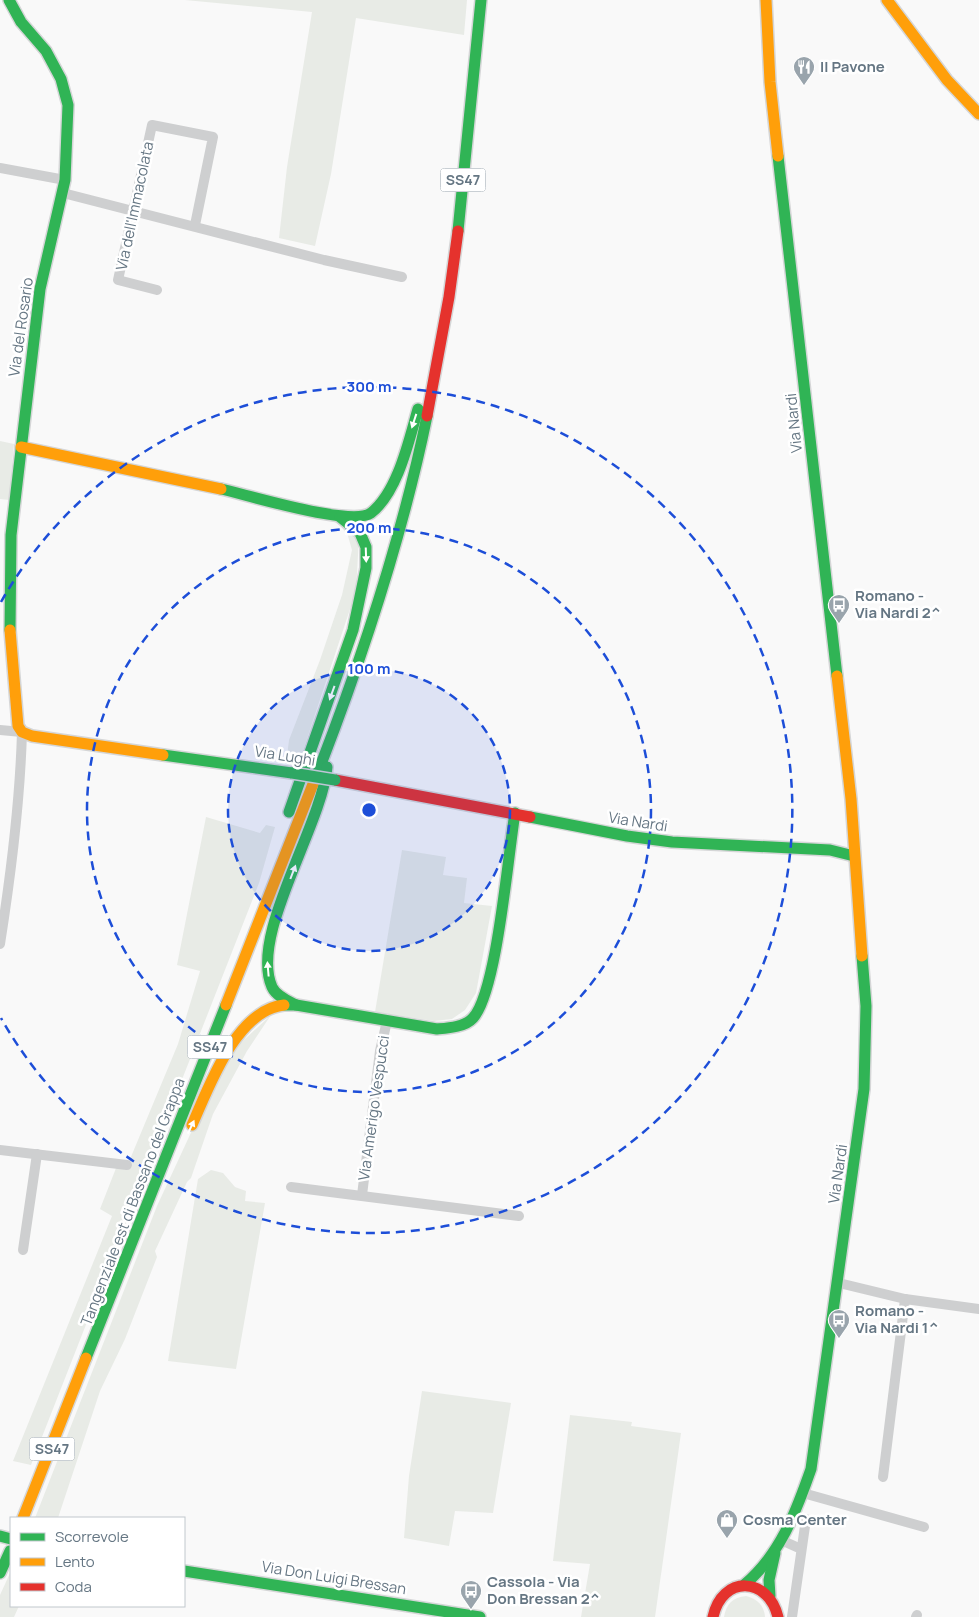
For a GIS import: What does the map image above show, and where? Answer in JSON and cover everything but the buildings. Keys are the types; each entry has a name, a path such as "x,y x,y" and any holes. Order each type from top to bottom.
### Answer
{"main road":[{"name":"Via del Rosario","path":"9,0 20,22 46,51 61,79 68,104 65,180 40,289 11,535 10,642 18,725 22,732"},
{"name":"SS47","path":"318,772 365,646 392,560 426,426 458,234 480,0"},
{"name":"Via Nardi","path":"716,1602 724,1592 754,1578 778,1545 803,1493 812,1466 861,1115 866,1041 864,951 836,648 770,82 766,0"},
{"path":"887,0 948,80 979,114"},
{"path":"21,447 172,477 340,516 358,517 370,513 390,487 438,359"},
{"path":"270,895 283,829 353,630 366,568 366,547 360,533 340,516"},
{"name":"Via Lughi","path":"22,732 38,737 335,780 563,823"},
{"path":"296,1005 280,997 272,988 268,977 268,952 280,909 323,795 331,738"},
{"name":"Tangenziale est di Bassano del Grappa","path":"23,1517 313,784"},
{"path":"150,1199 173,1169 208,1090 239,1037 263,1012 276,1006 296,1005 438,1029 456,1028 474,1017 484,998 493,961 515,813"},
{"name":"Via Nardi","path":"563,823 672,842 830,850 854,856"},
{"name":"Via Nardi","path":"830,850 854,842"},
{"path":"0,1536 10,1545 0,1572"},
{"name":"Via Nardi","path":"770,1596 769,1580 778,1545"},
{"name":"Via Don Luigi Bressan","path":"185,1571 362,1597 480,1617"},
{"path":"744,1584 762,1589 770,1596 777,1608 778,1617"},
{"path":"705,1617 716,1602"},
{"path":"713,1617 716,1602"}],"street":[{"name":"Via dell'Immacolata","path":"157,290 118,280 152,124 212,137 195,226"},
{"path":"0,168 65,180"},
{"path":"63,192 324,260 402,277"},
{"name":"Via Lughi","path":"0,730 22,732"},
{"name":"Via del Rosario","path":"0,944 13,846 22,732"},
{"name":"Via Amerigo Vespucci","path":"362,1195 380,1051 387,1021"},
{"path":"0,1150 127,1165"},
{"path":"23,1250 36,1154"},
{"name":"Via Amerigo Vespucci","path":"291,1187 519,1216"},
{"path":"839,1283 905,1299 979,1310"},
{"path":"883,1477 905,1299"},
{"path":"803,1493 924,1528"},
{"path":"792,1617 806,1519"},
{"path":"778,1545 802,1549"}],"shaded area":[{"path":"185,0 467,0 464,35 356,18 331,174 315,246 279,238 287,167 312,12"},
{"path":"0,441 14,444 9,500 0,499"},
{"path":"340,525 359,537 356,591 298,766 286,764 289,740 320,660 342,595 352,550 348,536"},
{"path":"206,817 260,833 266,825 275,827 259,883 31,1465 13,1461 112,1216 100,1209 118,1163 128,1164 178,1044 200,971 177,965"},
{"path":"402,850 446,857 443,875 467,878 464,903 492,906 476,993 465,1010 452,1019 434,1021 375,1012"},
{"path":"271,1015 247,1051 213,1114 191,1178 187,1182 155,1251 157,1257 125,1339 100,1391 58,1517 35,1517 157,1206 207,1098 232,1051"},
{"path":"211,1170 223,1173 235,1187 246,1191 245,1201 265,1203 236,1369 168,1361 198,1179"},
{"path":"422,1391 511,1403 493,1513 455,1511 449,1546 404,1538 409,1476"},
{"path":"570,1415 632,1422 631,1426 681,1433 655,1617 581,1617 590,1564 553,1561"},
{"path":"10,1573 10,1607 19,1607 14,1617 0,1617 0,1595"},
{"path":"746,1596 759,1603 765,1617 724,1617 726,1608 731,1602"}],"traffic: fast":[{"path":"9,0 21,22 46,51 61,79 68,105 65,180 40,289 11,535 10,630"},
{"path":"458,231 481,0"},
{"path":"778,156 837,676"},
{"path":"221,489 322,513 343,516 360,516 371,513 380,504 395,479 418,409"},
{"path":"318,772 366,641 380,596 406,507 427,416"},
{"path":"289,812 353,630 366,568 366,547 360,533 340,517"},
{"path":"163,755 292,773"},
{"path":"296,1005 279,996 272,987 268,965 270,939 278,910 313,819 327,767"},
{"path":"292,773 335,780"},
{"path":"284,1005 296,1005 437,1029 456,1026 470,1021 481,1003 489,981 500,921 515,813"},
{"path":"530,817 627,836 672,842 830,850 854,856"},
{"path":"744,1585 757,1573 777,1546 793,1517 811,1469 864,1089 866,1006 862,956"},
{"path":"86,1358 226,1005"},
{"path":"0,1536 10,1539"},
{"path":"0,1573 10,1551"},
{"path":"770,1596 769,1580 775,1553"},
{"path":"185,1571 480,1617"}],"traffic: slow":[{"path":"766,0 770,82 778,156"},
{"path":"887,0 947,80 979,114"},
{"path":"21,447 221,489"},
{"path":"10,630 18,726 22,732 32,736 163,755"},
{"path":"837,676 851,799 862,956"},
{"path":"226,1005 313,784"},
{"path":"192,1125 216,1072 238,1035 267,1010 284,1005"},
{"path":"23,1517 86,1358"}],"traffic: jam":[{"path":"427,416 449,297 458,231"},
{"path":"335,780 530,817"},
{"path":"713,1617 718,1603 726,1594 735,1588 745,1586 755,1588 765,1594 773,1604 778,1617"}],"place":[{"name":"Il Pavone","path":"804,86"},
{"name":"Romano - Via Nardi 2^","path":"839,624"},
{"name":"Romano - Via Nardi 1^","path":"839,1339"},
{"name":"Cosma Center","path":"727,1539"},
{"name":"Cassola - Via Don Bressan 2^","path":"471,1610"}]}
